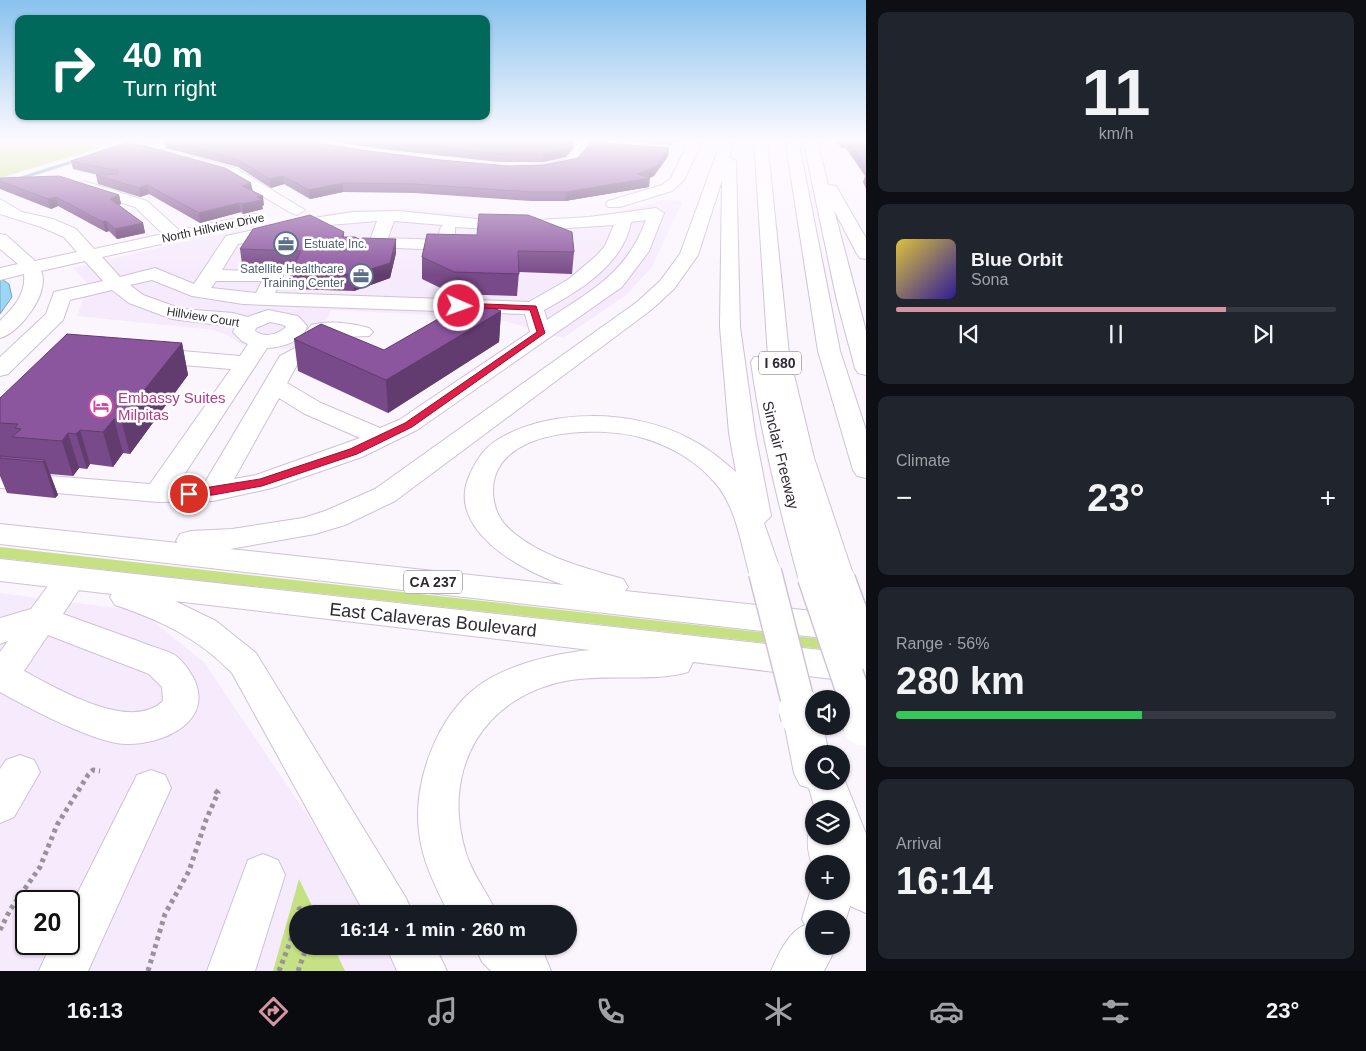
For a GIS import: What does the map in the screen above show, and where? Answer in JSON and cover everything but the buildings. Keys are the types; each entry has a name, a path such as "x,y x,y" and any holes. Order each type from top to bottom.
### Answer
{"main road":[{"path":"80,184 140,204 175,236"},
{"path":"253,184 297,210"},
{"path":"489,208 561,210 592,208 630,201 667,188 672,184"},
{"path":"60,540 197,541 232,539 304,528 336,518 385,495 636,312 667,285 689,255 713,184"},
{"path":"728,184 730,327 742,433 765,572"},
{"name":"Sinclair Freeway","path":"752,184 756,303 766,394 785,475 827,578 865,728"},
{"name":"I 680","path":"764,184 778,354 827,578 866,652"},
{"path":"799,184 829,351 866,470"},
{"path":"820,184 847,301 866,368"},
{"path":"829,184 866,254"},
{"name":"North Hillview Drive","path":"16,270 297,210 355,202 416,201"},
{"name":"Hillview Court","path":"0,204 6,211 17,216 47,223 70,233 88,256 116,284 136,299 155,308 178,315 244,326 260,318 277,316 295,322 296,328 337,331"},
{"path":"0,480 158,494 213,492 262,482 353,451 408,425 615,283 636,261 647,242 656,213 575,224 526,226 387,216 370,216 302,224 232,240 199,292"},
{"path":"387,216 378,243 446,245 448,220"},
{"path":"0,369 56,316 61,296 155,274 178,287 199,292 254,299 534,308 588,273 612,250 622,228 622,219"},
{"path":"0,239 16,270 35,282 32,295 0,332"},
{"path":"158,494 245,363 244,326 254,299 274,276 210,275"},
{"path":"534,308 541,333"},
{"path":"213,492 288,361 325,342 337,331 362,332"},
{"path":"25,346 51,348"},
{"path":"128,354 245,363"},
{"path":"274,385 312,408 381,438"},
{"path":"762,619 597,584 540,564 522,554 492,529 484,516 478,491 481,479 493,457 502,448 530,434 547,429 573,425 607,425 649,432 668,438 704,457 727,478 742,504 765,572 808,745"},
{"name":"CA 237","path":"0,534 866,630"},
{"name":"East Calaveras Boulevard","path":"0,570 866,669"},
{"path":"0,631 40,619 161,664 170,671 180,688 182,697 175,713 166,719 128,729 58,706 2,676 40,619 70,579 181,615 226,643 244,663 261,689 385,905"},
{"path":"469,905 457,885 444,850 439,821 440,788 447,760 458,736 474,714 491,696 513,684 561,668 590,664 772,658"},
{"path":"802,717 813,745"},
{"path":"63,971 151,788"},
{"path":"849,845 866,891"},
{"path":"231,971 263,875"},
{"path":"414,955 423,971"},
{"path":"508,955 527,971"},
{"path":"796,971 807,955"}],"path":[{"path":"0,930 10,910 40,867 63,814 88,775 93,770 100,771"},
{"path":"148,971 165,914 190,871 206,820 218,793 213,788"},
{"path":"279,971 281,960 289,944"},
{"path":"298,971 304,955"}],"shaded area":[{"path":"662,200 683,201 651,268 625,296 563,338 494,318 331,310 320,335 294,349 270,349 242,345 229,336 214,330 77,316 88,284 73,268 183,242 301,218 352,210 409,209 531,219 579,217 619,212"},
{"path":"0,593 140,611 204,662 368,905 289,905 289,955 401,955 412,971 0,971"}],"green space":[{"path":"0,547 866,644 866,654 0,558"},
{"path":"299,879 312,905 292,905"},
{"path":"289,914 289,955 337,955 345,971 273,971"}],"water":[{"path":"0,278 9,284 12,297 0,314"}],"place":[{"name":"Estuate Inc.","path":"286,244"},
{"name":"Satellite Healthcare Training Center","path":"361,276"},
{"name":"Embassy Suites Milpitas","path":"101,406"}],"route":[{"path":"189,494 213,492 262,482 353,451 408,425 541,333 534,308 459,306"}]}
